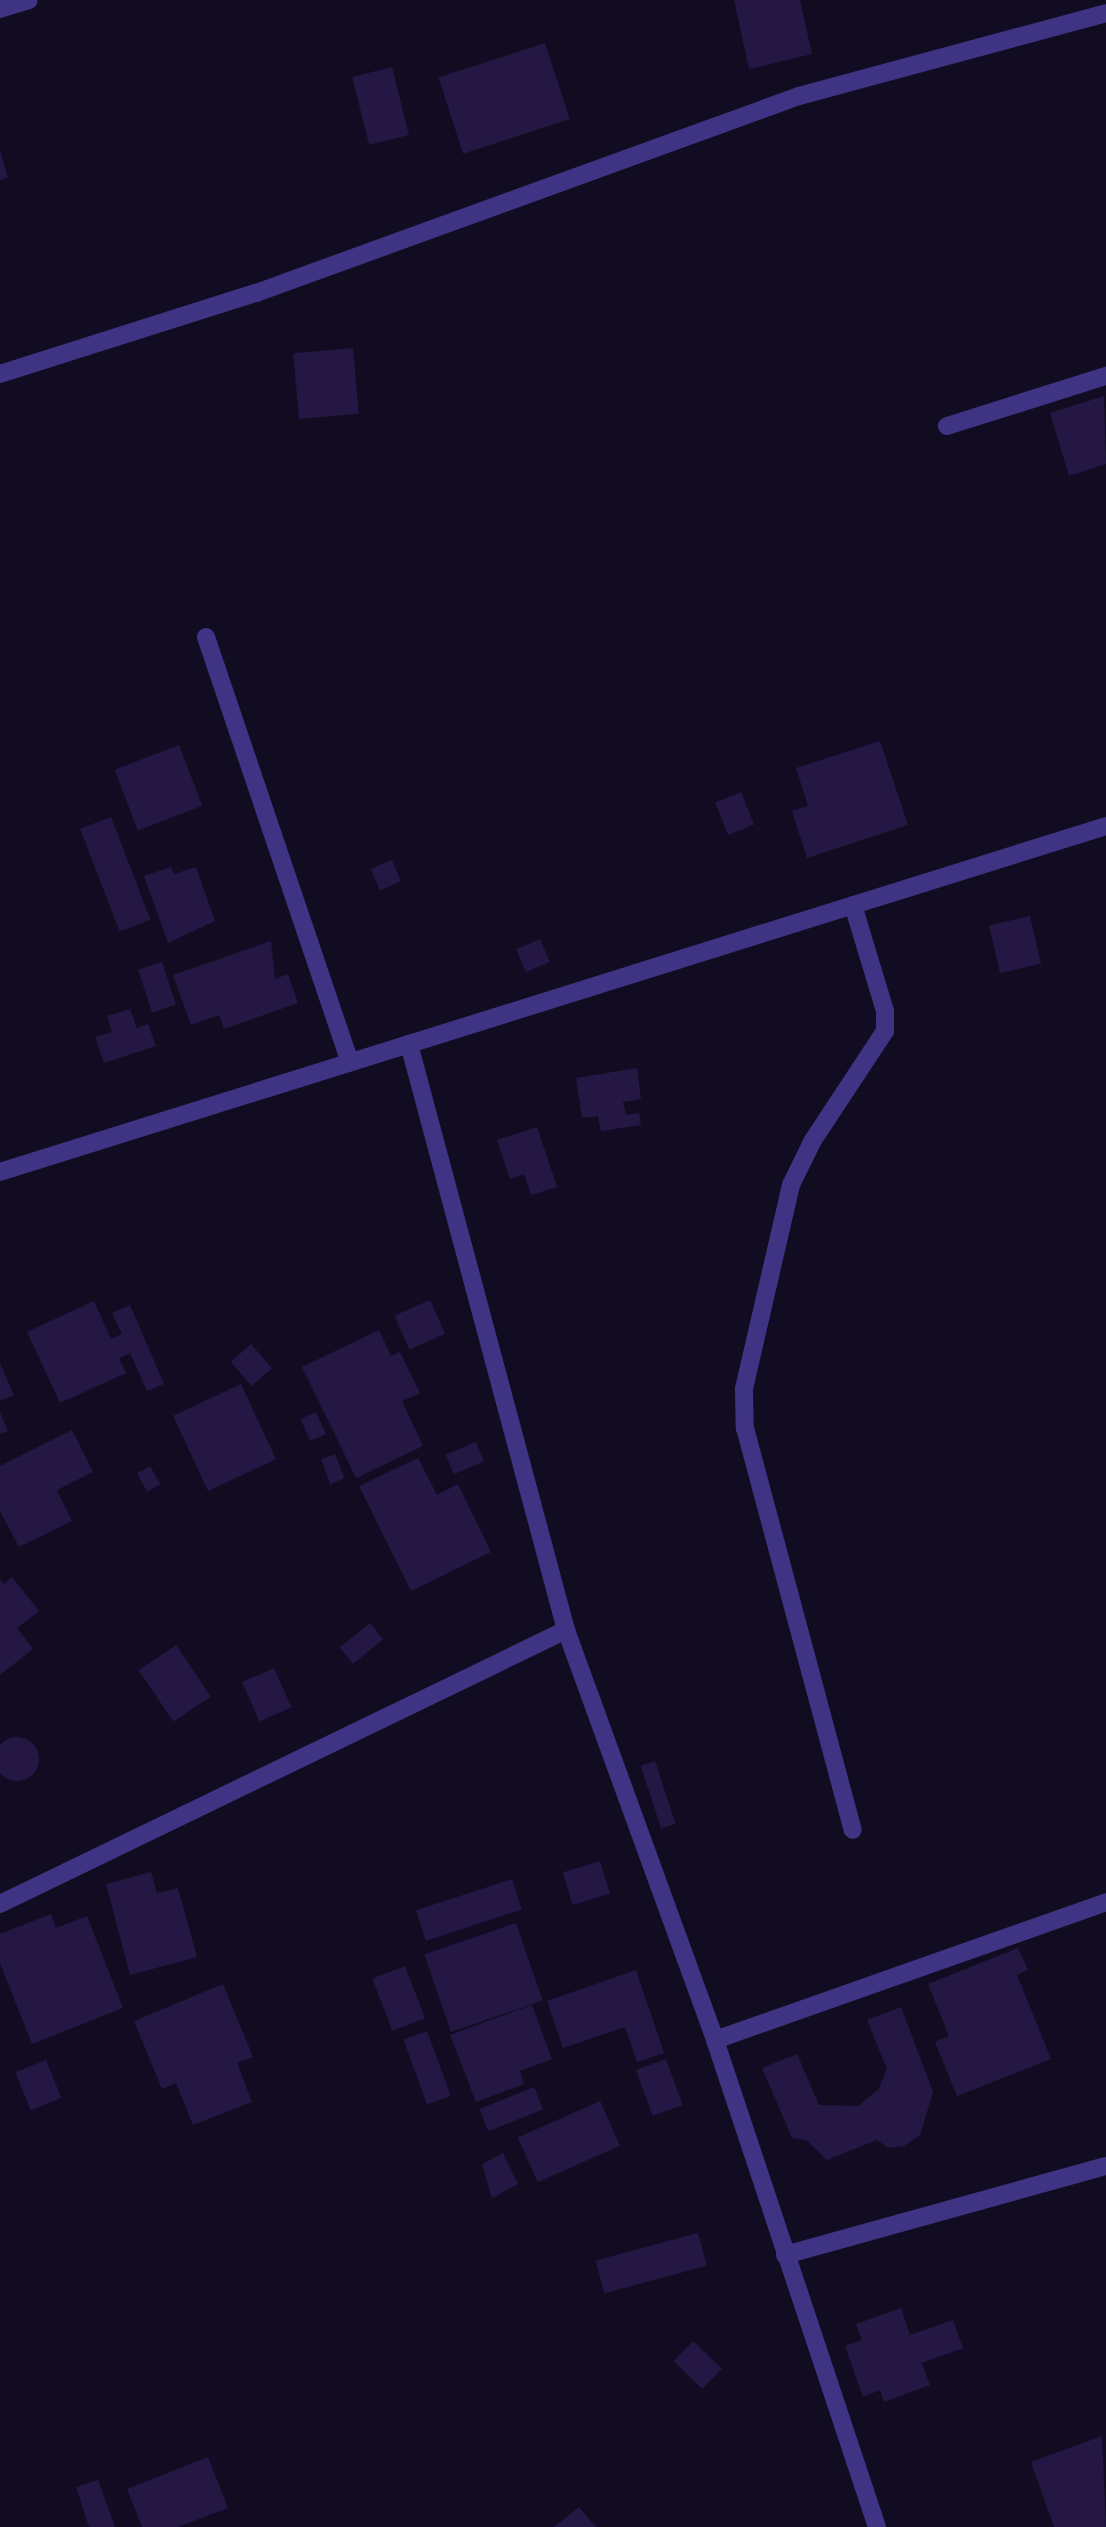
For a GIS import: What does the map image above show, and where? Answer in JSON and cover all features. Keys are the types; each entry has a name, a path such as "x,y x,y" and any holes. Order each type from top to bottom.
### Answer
{"street":[{"path":"0,9 29,0"},
{"path":"0,374 256,293 799,96 1106,13"},
{"path":"947,426 1106,376"},
{"path":"206,636 350,1062"},
{"path":"0,1171 1106,826"},
{"path":"853,905 885,1011 885,1031 813,1140 791,1185 744,1389 745,1428 853,1830"},
{"path":"410,1044 566,1630 715,2040 877,2527"},
{"path":"0,1904 566,1630"},
{"path":"715,2040 1106,1902"},
{"path":"785,2255 1106,2166"}],"building":[{"path":"734,0 800,0 812,54 749,69"},
{"path":"545,43 570,119 463,154 438,78"},
{"path":"392,67 409,135 369,145 352,77"},
{"path":"0,150 8,178 0,180"},
{"path":"353,348 359,414 299,419 293,353"},
{"path":"1104,396 1106,464 1069,476 1050,413"},
{"path":"880,741 908,825 807,858 792,811 808,806 796,768"},
{"path":"179,745 202,806 138,830 115,770"},
{"path":"741,792 754,824 728,835 715,802"},
{"path":"111,817 150,920 120,932 80,829"},
{"path":"392,860 401,881 380,890 371,869"},
{"path":"171,867 174,874 196,867 215,921 168,943 144,876"},
{"path":"1030,916 1041,964 1000,973 989,925"},
{"path":"540,939 550,962 526,972 516,949"},
{"path":"271,941 275,979 288,974 298,1003 224,1029 219,1015 191,1025 173,975"},
{"path":"162,962 176,1005 152,1013 138,970"},
{"path":"130,1009 137,1028 148,1024 156,1046 104,1063 95,1037 112,1032 107,1016"},
{"path":"637,1068 641,1099 623,1102 626,1115 639,1113 641,1125 601,1131 598,1116 582,1118 576,1078"},
{"path":"537,1127 557,1187 531,1195 524,1174 510,1179 497,1140"},
{"path":"430,1300 445,1334 409,1350 394,1316"},
{"path":"94,1301 111,1339 122,1334 112,1313 130,1305 164,1384 147,1391 130,1353 119,1358 126,1373 60,1403 27,1332"},
{"path":"379,1330 391,1356 400,1352 420,1393 402,1401 423,1446 356,1478 302,1367"},
{"path":"251,1344 272,1368 252,1386 231,1362"},
{"path":"0,1363 14,1395 0,1401"},
{"path":"241,1384 276,1459 208,1491 173,1416"},
{"path":"0,1412 8,1431 0,1434"},
{"path":"316,1412 326,1434 310,1441 300,1419"},
{"path":"72,1430 93,1472 57,1490 72,1521 19,1547 0,1511 0,1466"},
{"path":"476,1442 484,1461 454,1474 446,1455"},
{"path":"335,1454 344,1478 330,1484 321,1459"},
{"path":"418,1458 437,1495 458,1484 491,1552 411,1591 359,1486"},
{"path":"150,1466 160,1484 147,1492 137,1473"},
{"path":"12,1577 39,1611 17,1628 33,1649 0,1675 0,1579 4,1584"},
{"path":"370,1623 383,1639 353,1664 340,1648"},
{"path":"176,1645 211,1696 173,1722 139,1670"},
{"path":"274,1668 291,1707 260,1722 242,1682"},
{"path":"17,1737 32,1744 39,1759 32,1774 17,1781 2,1774 -5,1759 2,1744"},
{"path":"655,1761 675,1824 661,1828 641,1766"},
{"path":"600,1861 610,1894 573,1905 563,1872"},
{"path":"151,1872 157,1893 178,1888 197,1957 130,1975 106,1884"},
{"path":"512,1879 522,1909 426,1941 416,1910"},
{"path":"51,1914 56,1928 87,1916 123,2008 32,2044 0,1963 0,1934"},
{"path":"516,1923 543,2001 451,2032 424,1955"},
{"path":"1018,1948 1028,1970 1017,1975 1051,2059 957,2096 935,2042 949,2036 928,1984"},
{"path":"405,1966 425,2018 392,2031 372,1979"},
{"path":"636,1970 664,2053 637,2062 625,2027 563,2048 547,2001"},
{"path":"223,1984 253,2057 237,2063 252,2102 193,2125 176,2083 162,2089 134,2021"},
{"path":"532,2005 552,2059 520,2071 524,2084 476,2102 450,2035"},
{"path":"901,2007 933,2092 920,2135 904,2146 888,2148 877,2140 827,2160 806,2140 792,2138 762,2068 797,2054 819,2105 858,2106 878,2090 887,2069 867,2020"},
{"path":"427,2031 451,2096 427,2104 404,2040"},
{"path":"666,2059 683,2105 653,2116 636,2070"},
{"path":"46,2060 61,2098 31,2110 15,2072"},
{"path":"534,2087 543,2109 488,2131 479,2109"},
{"path":"600,2101 620,2146 538,2182 518,2138"},
{"path":"503,2153 518,2184 492,2198 482,2164"},
{"path":"698,2233 707,2266 604,2293 596,2260"},
{"path":"901,2308 910,2335 953,2320 963,2348 922,2363 930,2385 884,2402 880,2390 863,2397 845,2346 862,2340 856,2324"},
{"path":"693,2341 722,2369 702,2389 674,2361"},
{"path":"1102,2436 1106,2527 1054,2527 1031,2462"},
{"path":"208,2457 228,2508 178,2527 142,2527 127,2489"},
{"path":"98,2480 115,2527 89,2527 76,2487"},
{"path":"579,2507 596,2527 554,2527"}]}
